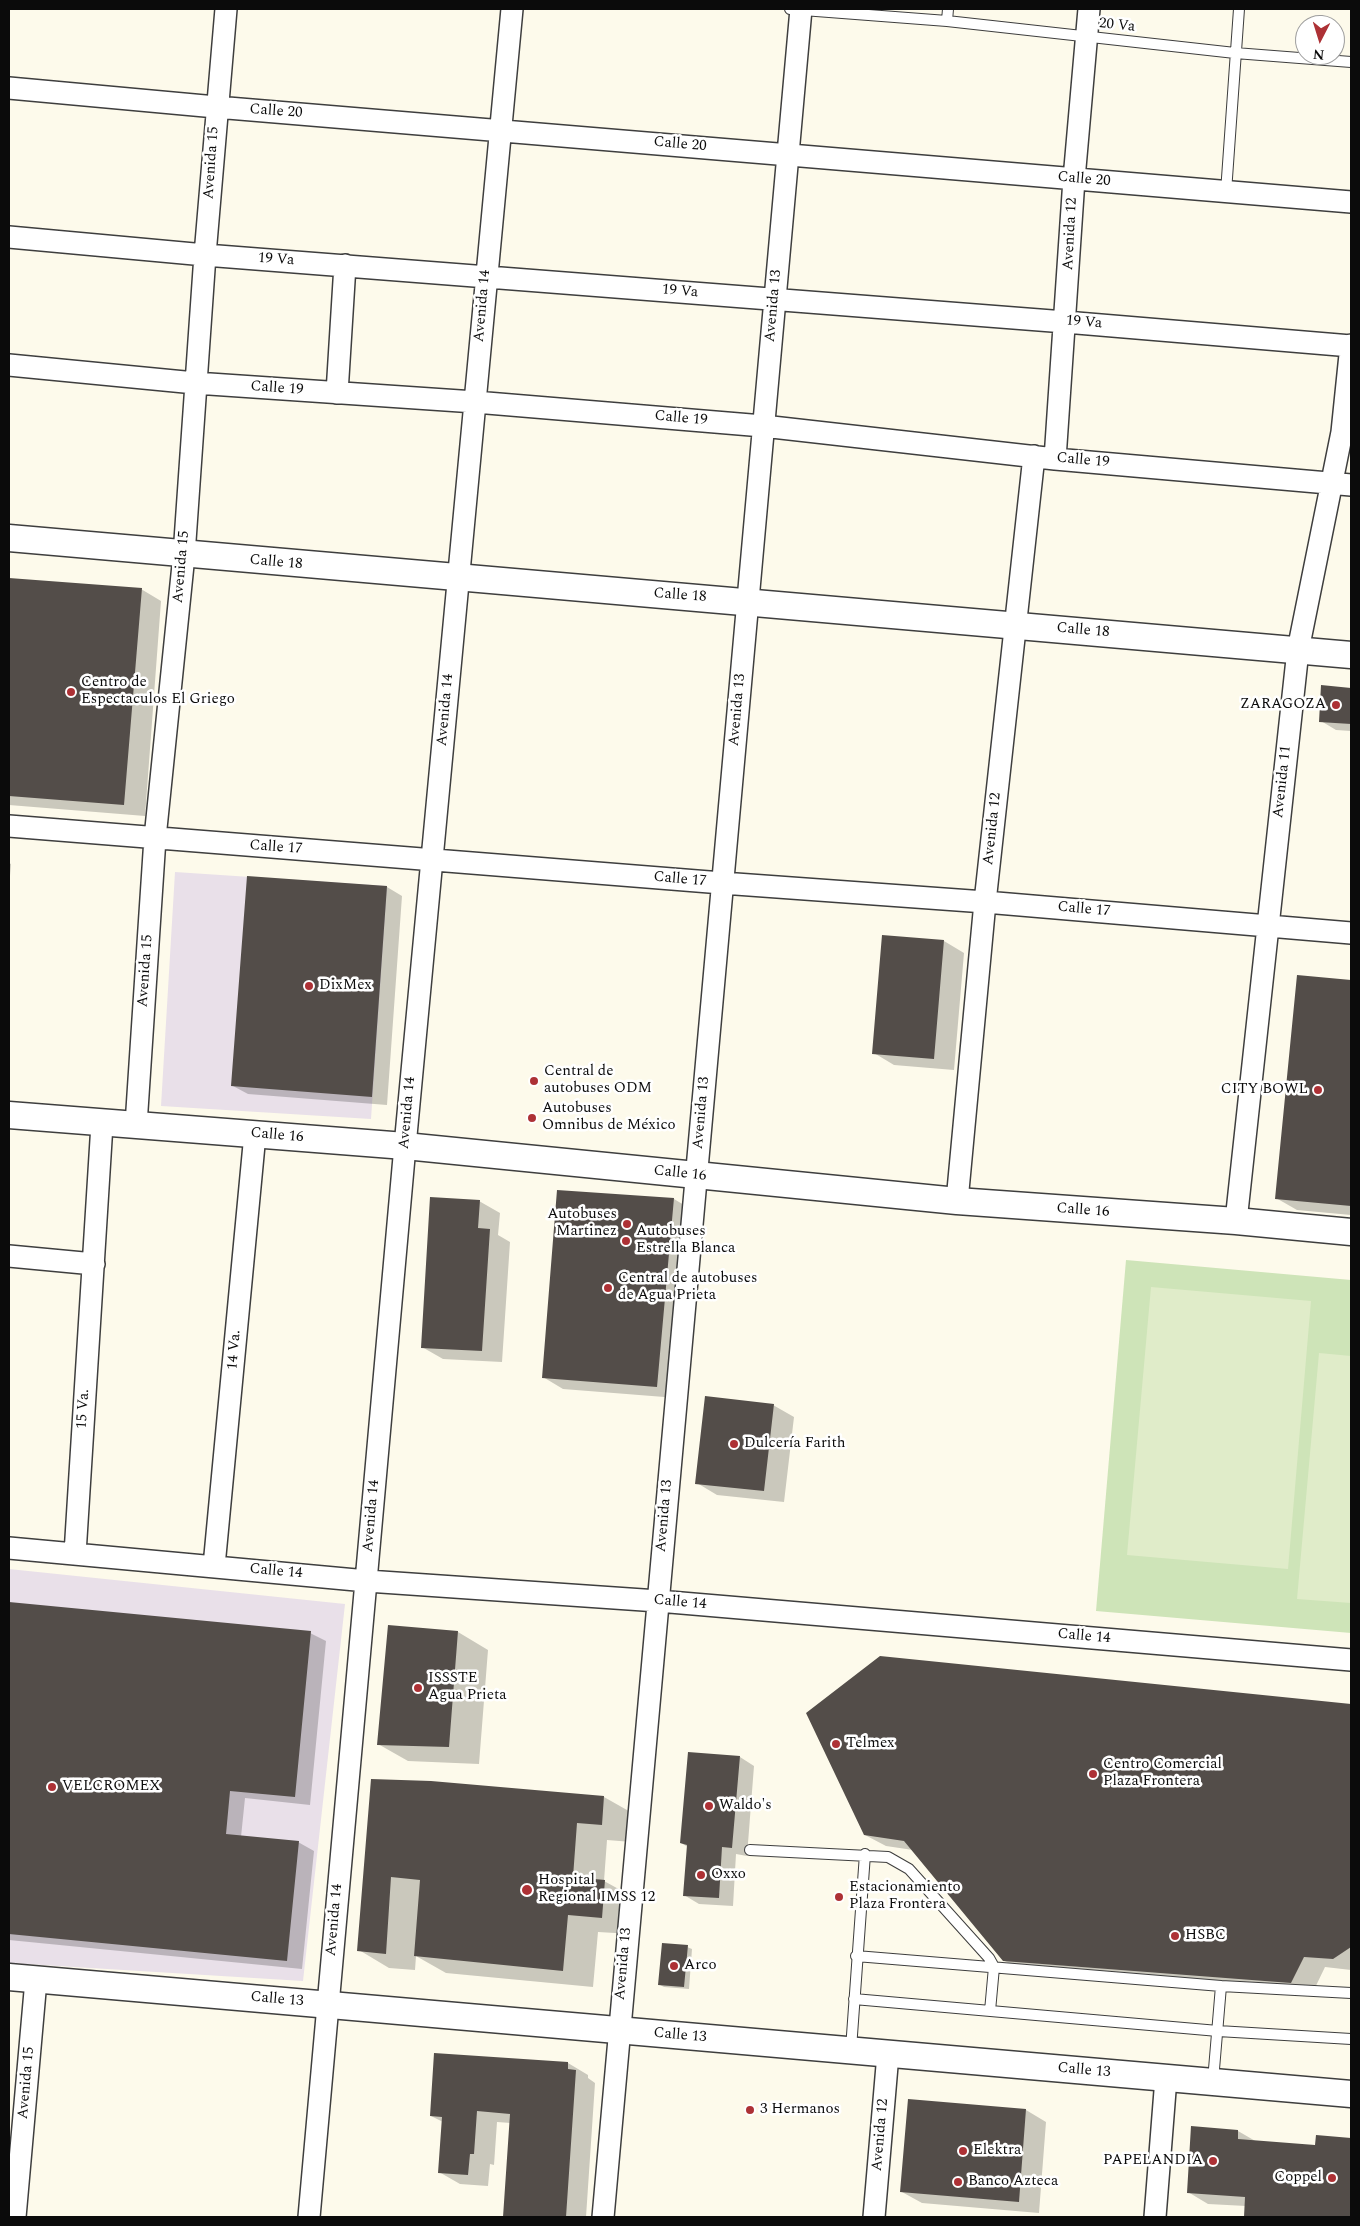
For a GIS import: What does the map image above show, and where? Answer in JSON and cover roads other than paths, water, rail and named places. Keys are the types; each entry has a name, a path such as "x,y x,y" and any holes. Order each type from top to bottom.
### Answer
{"street":[{"name":"Avenida 15","path":"136,1126 155,838 184,555 216,107 226,9"},
{"name":"Avenida 14","path":"309,2217 405,1146 512,9"},
{"name":"Avenida 13","path":"603,2217 618,2030 697,1176 788,154 797,9"},
{"name":"Avenida 12","path":"1055,459 1074,179 1088,9"},
{"name":"Calle 20","path":"9,88 1351,202"},
{"name":"19 Va","path":"9,237 205,255 1351,346"},
{"path":"337,393 345,266"},
{"name":"Avenida 11","path":"1236,1222 1298,650 1342,484 1342,432 1351,346"},
{"name":"Calle 19","path":"9,365 195,383 475,402 763,426 1055,459 1342,484"},
{"name":"Avenida 12","path":"957,1202 985,902 1034,456"},
{"name":"Calle 18","path":"9,538 184,555 748,601 1351,654"},
{"name":"Calle 17","path":"9,826 985,902 1351,933"},
{"name":"Calle 16","path":"9,1115 102,1124 405,1146 957,1202 1351,1232"},
{"name":"15 Va.","path":"75,1554 102,1124"},
{"name":"14 Va.","path":"214,1566 255,1134"},
{"path":"9,1256 94,1264"},
{"name":"Calle 14","path":"9,1548 366,1581 658,1601 1351,1660"},
{"name":"Calle 13","path":"9,1977 1351,2094"},
{"name":"Avenida 15","path":"15,2217 36,1980"},
{"name":"Avenida 12","path":"874,2217 888,2054"},
{"path":"1155,2217 1166,2078"}],"lane":[{"name":"20 Va","path":"797,9 947,21 1235,53 1351,62"},
{"path":"947,21 948,9"},
{"path":"1226,192 1238,9"},
{"path":"750,1850 864,1854 888,1857 909,1869 994,1967 990,2011"},
{"path":"851,2050 864,1854"},
{"path":"856,1956 1221,1986 1351,1993"},
{"path":"1213,2082 1221,1986"},
{"path":"854,1999 1218,2031 1351,2039"}],"place":[{"name":"Centro de Espectaculos El Griego","path":"71,692"},
{"name":"ZARAGOZA","path":"1336,705"},
{"name":"DixMex","path":"309,986"},
{"name":"Central de autobuses ODM","path":"534,1081"},
{"name":"CITY BOWL","path":"1318,1090"},
{"name":"Autobuses Omnibus de México","path":"532,1118"},
{"name":"Autobuses Martinez","path":"627,1224"},
{"name":"Autobuses Estrella Blanca","path":"626,1241"},
{"name":"Central de autobuses de Agua Prieta","path":"608,1288"},
{"name":"Dulcería Farith","path":"734,1444"},
{"name":"ISSSTE Agua Prieta","path":"418,1688"},
{"name":"Telmex","path":"836,1744"},
{"name":"Centro Comercial Plaza Frontera","path":"1093,1774"},
{"name":"VELCROMEX","path":"52,1787"},
{"name":"Waldo's","path":"709,1806"},
{"name":"Oxxo","path":"701,1875"},
{"name":"Hospital Regional IMSS 12","path":"527,1890"},
{"name":"Estacionamiento Plaza Frontera","path":"839,1897"},
{"name":"HSBC","path":"1175,1936"},
{"name":"Arco","path":"674,1966"},
{"name":"3 Hermanos","path":"750,2110"},
{"name":"Elektra","path":"963,2151"},
{"name":"PAPELANDIA","path":"1213,2161"},
{"name":"Coppel","path":"1332,2178"},
{"name":"Banco Azteca","path":"958,2182"}]}
